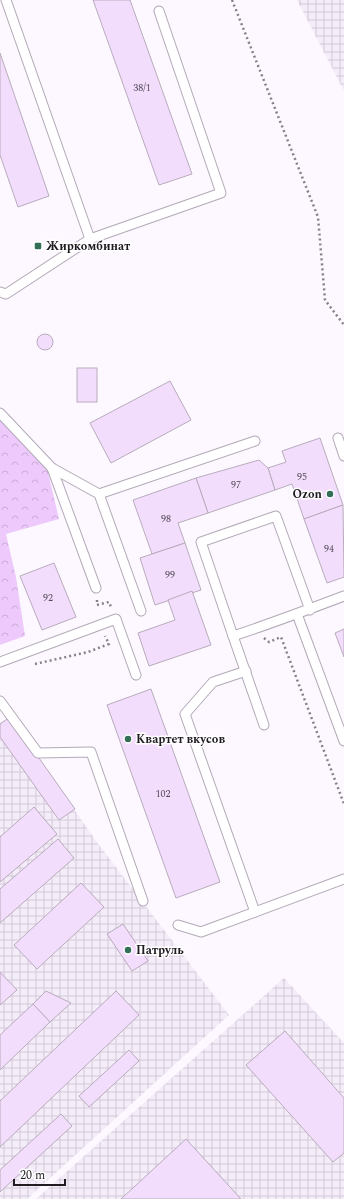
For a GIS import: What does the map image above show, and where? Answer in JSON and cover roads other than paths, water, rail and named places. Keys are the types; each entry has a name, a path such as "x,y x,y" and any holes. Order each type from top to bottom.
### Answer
{"lane":[{"path":"6,0 90,239"},
{"path":"0,292 6,294 90,239 222,193 159,11"},
{"path":"0,413 52,468 99,494 141,611"},
{"path":"338,438 344,456"},
{"path":"99,494 255,441"},
{"path":"52,468 96,588"},
{"path":"264,725 201,542 276,516 310,610"},
{"path":"233,636 310,610 344,596"},
{"path":"297,614 344,741"},
{"path":"0,662 116,619 136,675"},
{"path":"246,671 212,682 185,714 255,912"},
{"path":"0,701 38,753 91,752 143,901"},
{"path":"178,925 201,932 344,879"}],"place":[{"name":"Жиркомбинат","path":"38,246"},
{"name":"Ozon","path":"330,494"},
{"name":"Квартет вкусов","path":"128,739"},
{"name":"Патруль","path":"128,950"}]}
